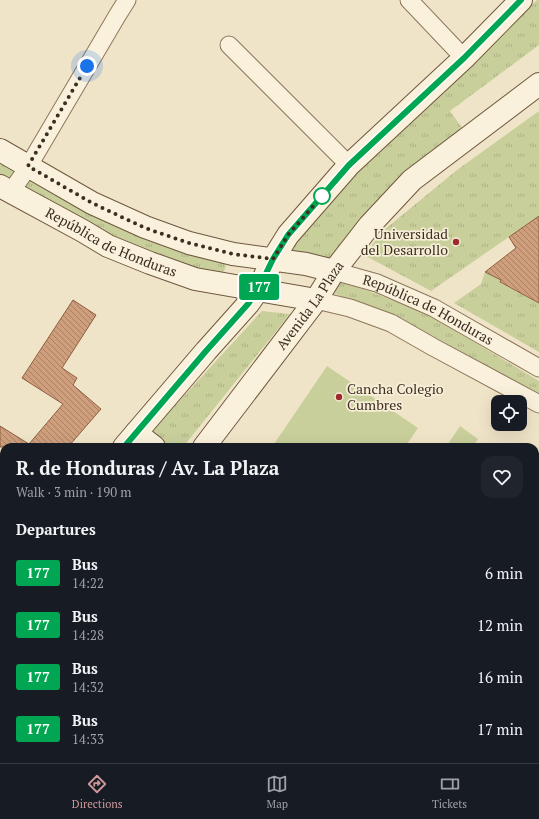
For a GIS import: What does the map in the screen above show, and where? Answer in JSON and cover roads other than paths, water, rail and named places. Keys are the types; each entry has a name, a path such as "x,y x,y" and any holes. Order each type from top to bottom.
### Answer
{"main road":[{"path":"140,443 130,440 248,304 258,290 273,259 288,235 349,165 464,58 521,0"},
{"name":"Avenida La Plaza","path":"207,443 316,300 334,271 369,226 412,180 539,84"},
{"name":"República de Honduras","path":"0,150 92,203 145,228 189,243 233,254 306,264 334,271"},
{"name":"República de Honduras","path":"5,189 108,246 150,263 195,278 316,300"}],"street":[{"path":"5,189 28,166 116,16 127,0"},
{"path":"409,0 464,58"},
{"path":"229,45 349,165"},
{"name":"República de Honduras","path":"334,271 377,283 434,308 539,368"},
{"name":"República de Honduras","path":"316,300 350,308 391,323 539,404"}],"place":[{"name":"Universidad del Desarrollo","path":"456,242"},
{"name":"Cancha Colegio Cumbres","path":"339,397"}]}
